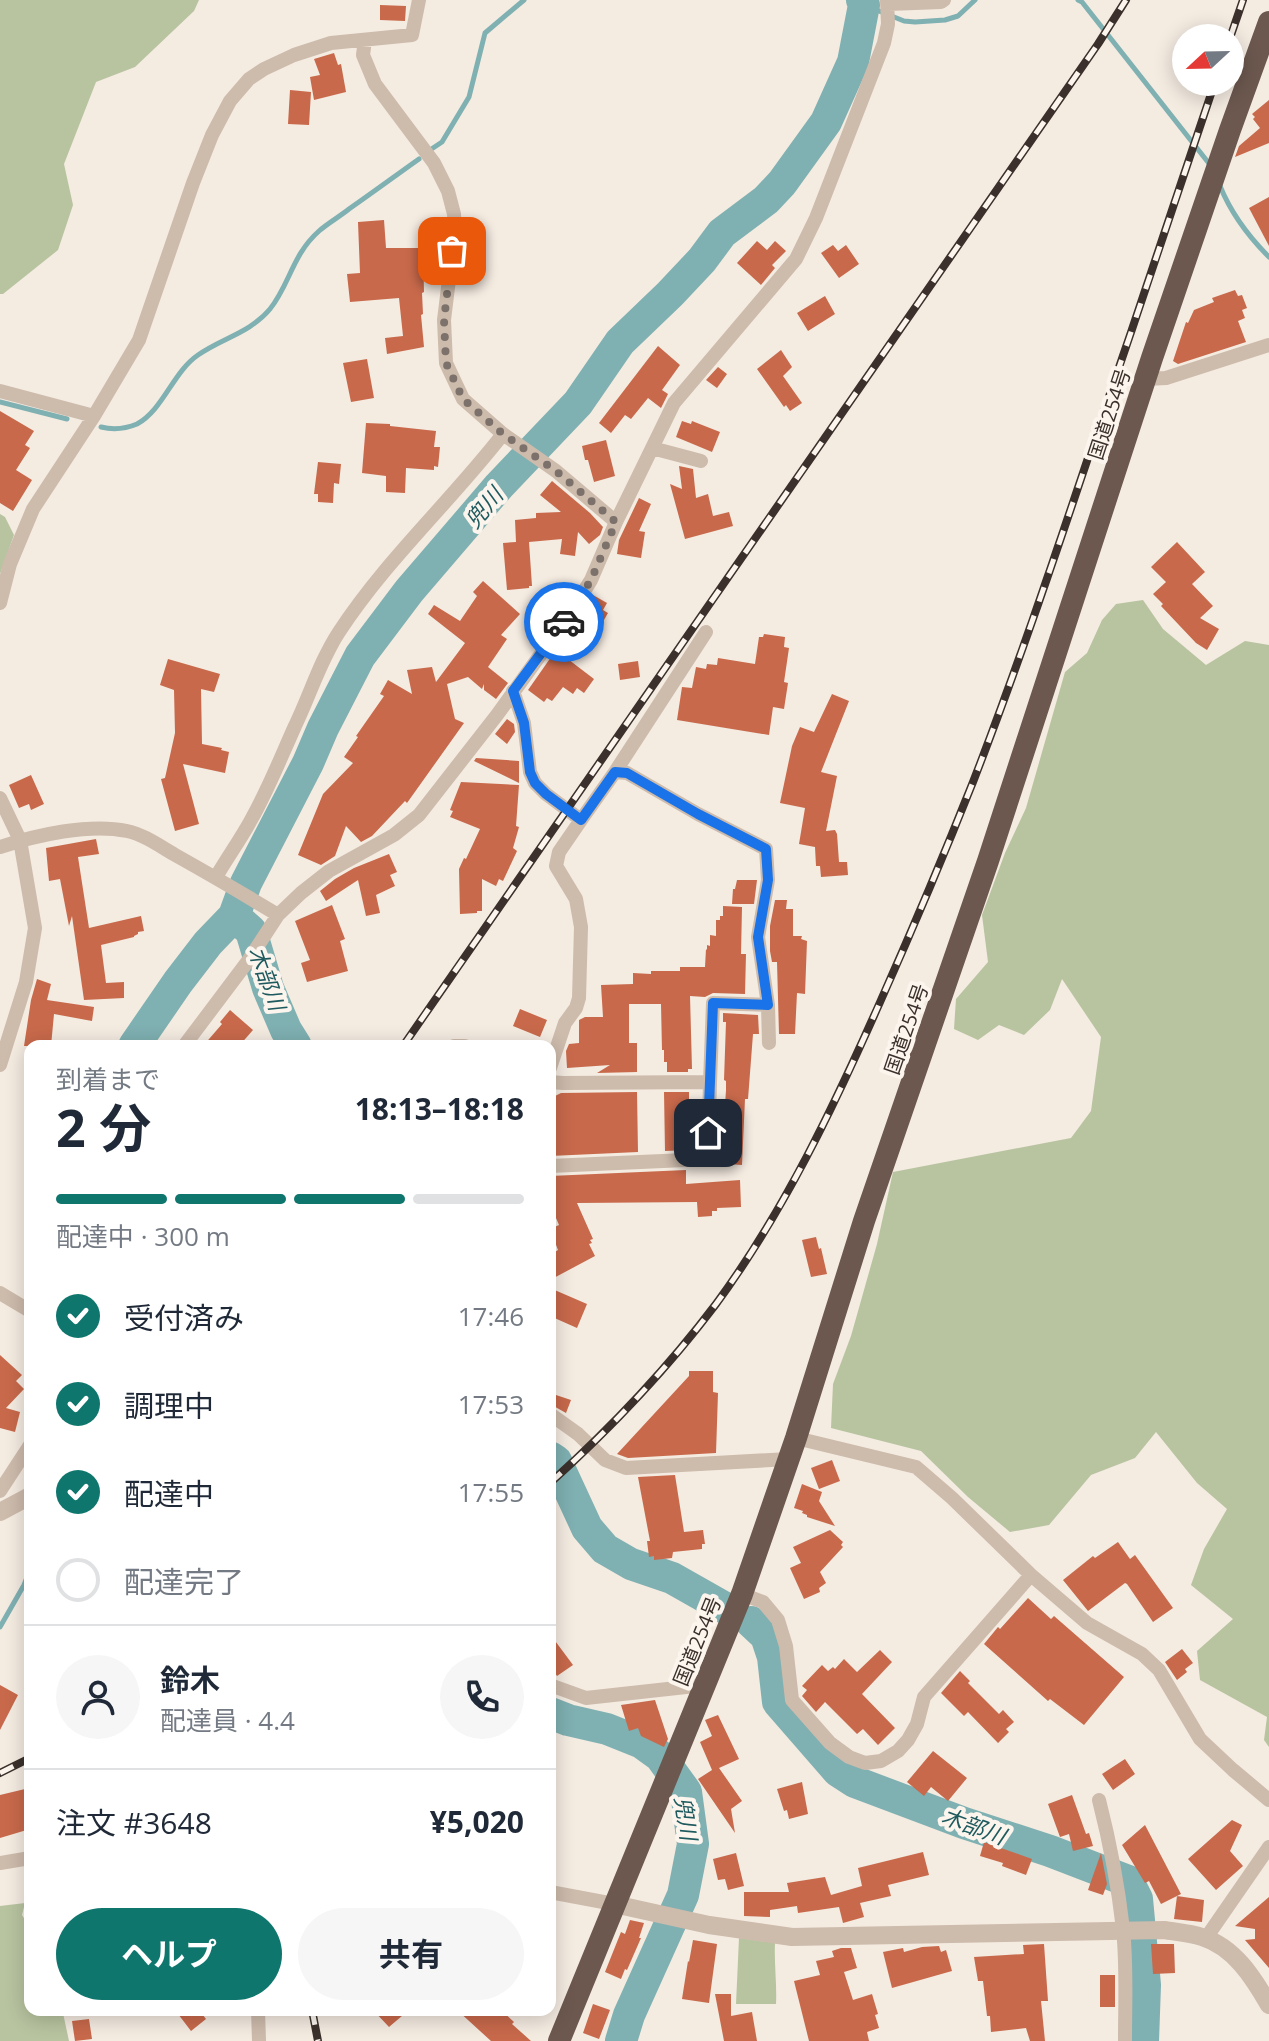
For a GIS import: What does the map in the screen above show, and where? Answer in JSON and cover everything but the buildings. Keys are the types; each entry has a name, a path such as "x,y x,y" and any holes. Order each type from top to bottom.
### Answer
{"highway":[{"name":"国道254号","path":"559,2041 742,1594 793,1449 864,1221 983,876 1208,194 1269,22"}],"street":[{"path":"0,603 10,564 33,509 139,340 193,183 212,135 230,101 249,79 294,55 331,43 412,35 419,0"},
{"path":"189,1040 264,938 274,913 329,871 394,835 419,815 497,715 585,590 674,403 796,259 816,218 884,43 888,9 944,0"},
{"path":"365,40 363,55 375,84 434,163 448,191 455,231 444,320 446,363 463,399 616,522"},
{"path":"1146,379 1166,378 1269,345"},
{"path":"0,391 94,416"},
{"path":"219,880 252,818 339,633 425,523 508,437"},
{"path":"652,448 701,461"},
{"path":"556,1050 565,1023 579,998 581,927 576,899 556,866 559,852 706,632"},
{"path":"513,691 524,723 530,772 535,783 581,820"},
{"path":"615,772 627,773 766,849 768,880 758,937 768,1005 769,1043"},
{"path":"0,798 20,840 35,928 26,982 0,1065"},
{"path":"0,847 20,840 79,830 107,828 130,831 274,913"},
{"path":"556,1166 708,1159 713,1003 768,1005"},
{"path":"556,1082 710,1082"},
{"path":"0,1293 24,1307"},
{"path":"556,1418 605,1460 626,1468 793,1449 916,1467 1087,1623 1142,1654 1159,1670 1200,1739 1269,1800"},
{"path":"0,1491 24,1454"},
{"path":"0,1510 24,1499"},
{"path":"742,1594 763,1602 778,1620 786,1646 792,1700 830,1743 849,1757 865,1763 881,1761 898,1751 908,1740 917,1724 924,1697 1031,1575"},
{"path":"556,1687 586,1698 704,1685"},
{"path":"1099,1800 1112,1851 1123,1931 1125,2041"},
{"path":"1206,1938 1269,1847"},
{"path":"0,1863 24,1859"},
{"path":"556,1893 709,1925 792,1937 1164,1930 1206,1938 1233,1954 1253,1978 1269,2005"},
{"path":"258,2016 259,2041"}],"green space":[{"path":"0,0 199,0 194,11 135,67 96,82 64,164 73,205 58,250 3,294 0,294"},
{"path":"0,514 5,517 14,535 0,574"},
{"path":"1143,600 1163,629 1206,665 1245,641 1269,645 1269,1747 1264,1740 1267,1717 1200,1680 1197,1651 1233,1619 1191,1585 1204,1549 1227,1509 1197,1483 1156,1432 1135,1458 1091,1475 1049,1525 1010,1532 921,1451 831,1428 833,1384 851,1336 893,1172 1071,1138 1091,1111 1101,1037 1062,979 1050,1010 1024,1035 999,1025 978,1040 954,1029 956,999 988,962 982,915 1026,808 1065,672 1087,653 1102,620 1116,604"},
{"path":"24,1903 24,2016 64,2016 69,2041 0,2041 0,1906"},
{"path":"739,1938 775,1943 776,2004 736,2004"}],"waterway":[{"path":"430,150 442,142 469,97 485,33 524,0"},
{"name":"兜川","path":"138,1040 208,943 234,916 246,883 360,656 409,591 499,486 578,403 620,342 702,260 722,233 766,200 782,183 826,122 853,62 864,5 862,0"},
{"path":"864,5 904,21 915,22 958,16 975,0"},
{"path":"1078,0 1211,166"},
{"path":"101,427 124,428 146,418 189,362 245,330 270,309 303,250 319,231 419,159"},
{"path":"1220,186 1241,224 1269,257"},
{"path":"0,402 67,419"},
{"name":"木部川","path":"234,916 251,931 268,988 292,1040"},
{"name":"木部川","path":"556,1461 587,1528 605,1549 631,1564 672,1578 725,1608"},
{"path":"0,1627 24,1585"},
{"name":"木部川","path":"751,1622 766,1636 773,1657 778,1702 838,1771 855,1782 1128,1881 1137,1899 1145,1985 1143,2041"},
{"name":"兜川","path":"556,1715 607,1729 642,1743 660,1756 686,1792 693,1844 683,1895 629,2015 621,2041"}],"railway":[{"path":"407,1040 1126,0"},
{"path":"1235,24 1243,0"},
{"path":"556,1477 638,1397 716,1304 786,1194 845,1079 940,864 1004,701 1210,96"},
{"path":"0,1773 24,1761"},
{"path":"313,2016 318,2041"}],"way so far":[{"path":"452,251 444,320 446,363 463,399 616,522 591,580 564,622"}],"route":[{"path":"564,622 513,691 524,723 530,772 535,783 581,820 615,772 627,773 766,849 768,880 758,937 768,1005 713,1003 708,1133"}]}
